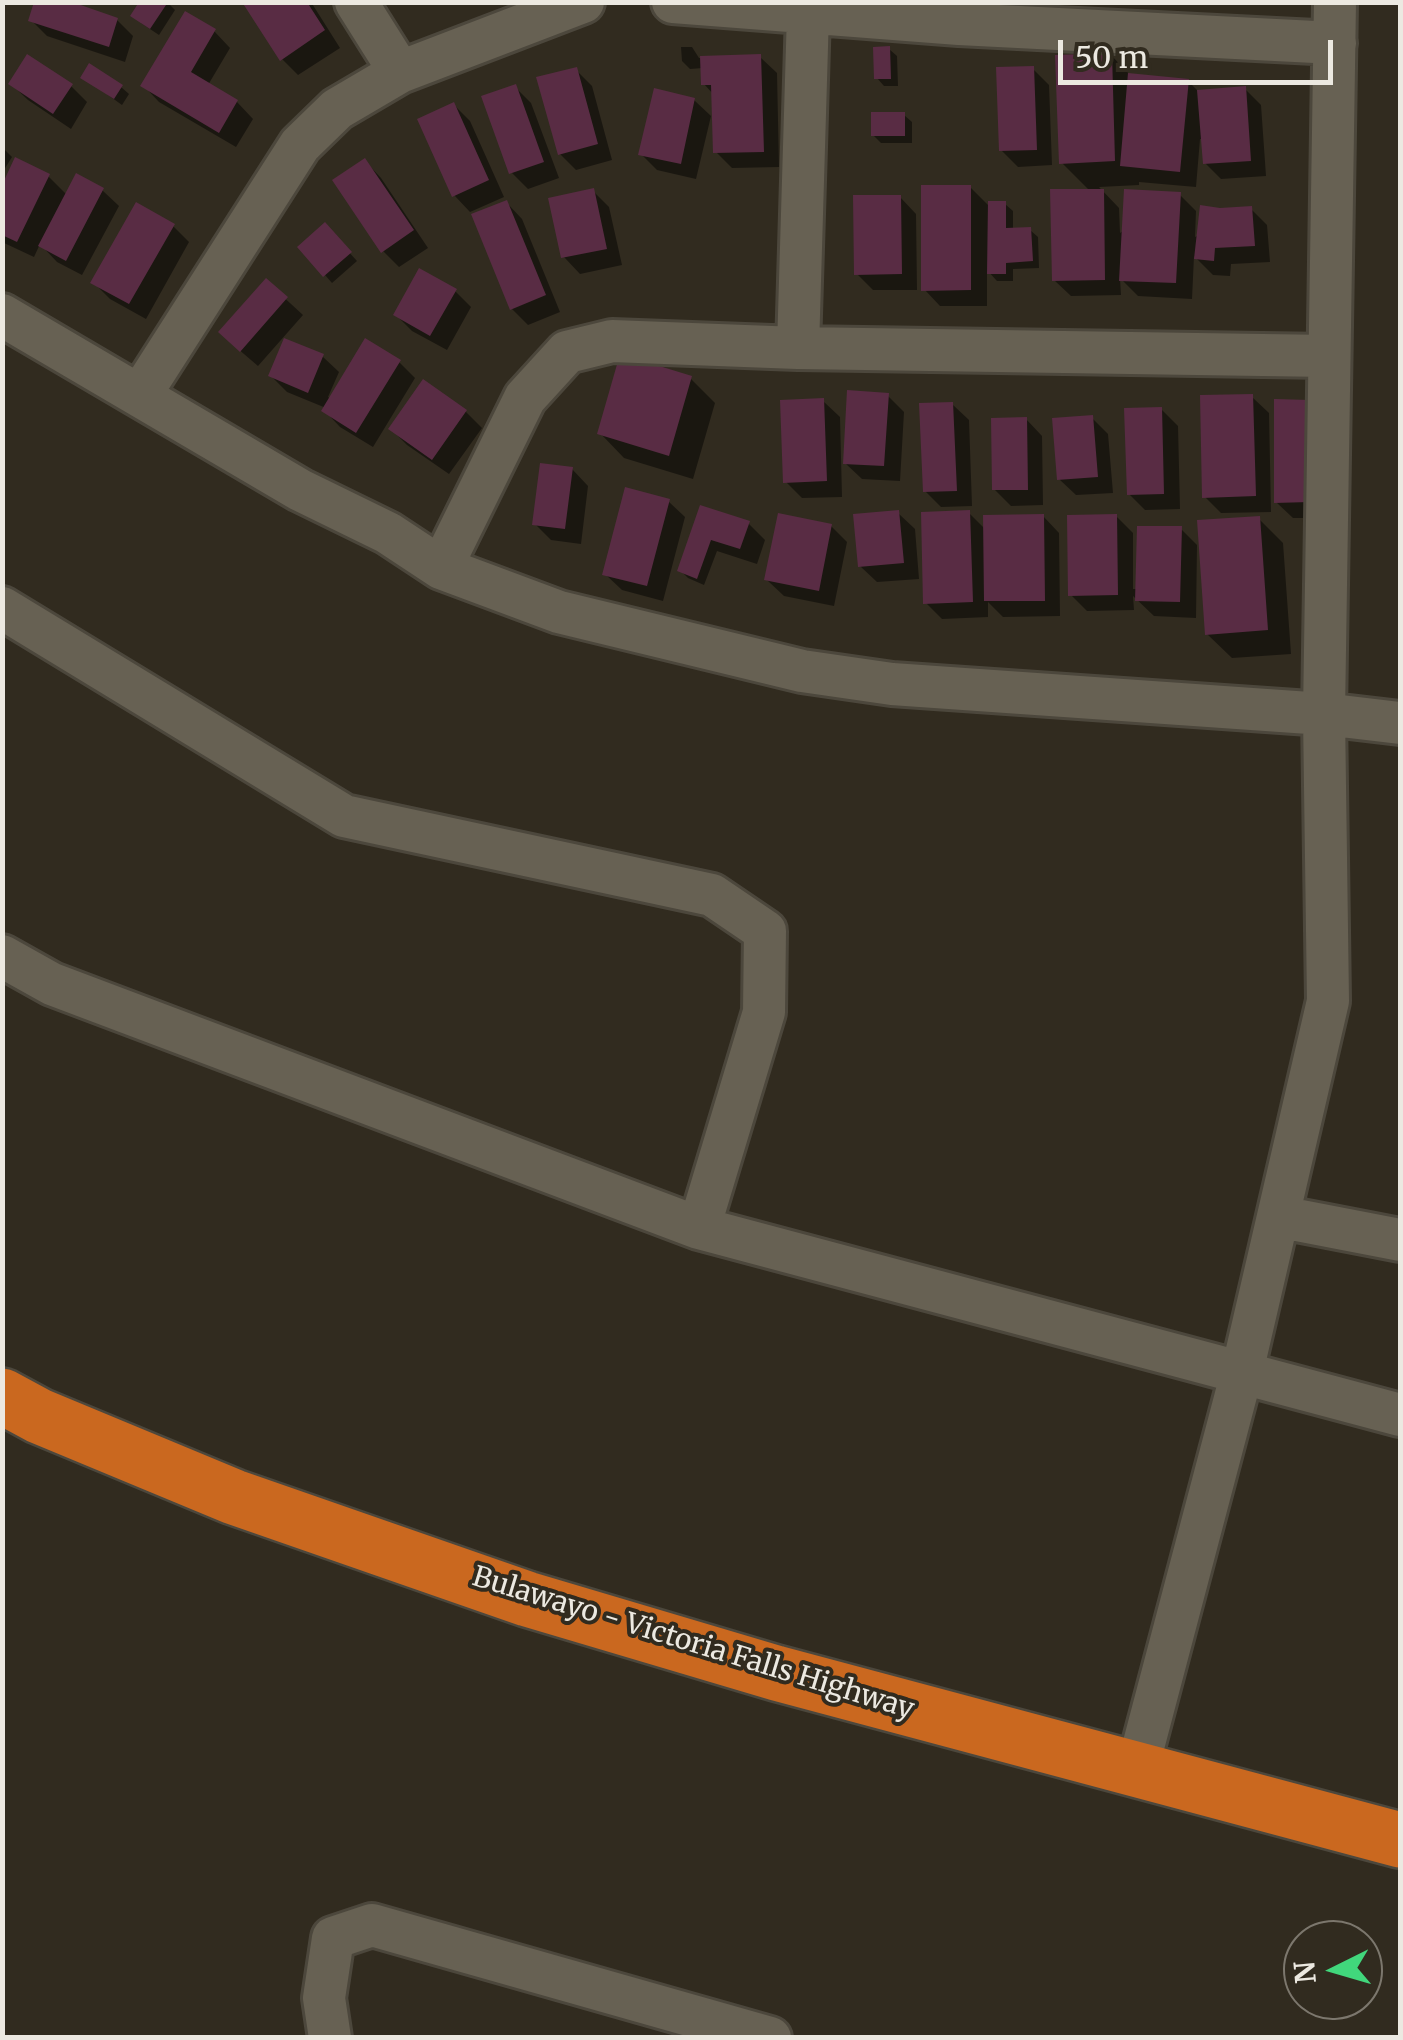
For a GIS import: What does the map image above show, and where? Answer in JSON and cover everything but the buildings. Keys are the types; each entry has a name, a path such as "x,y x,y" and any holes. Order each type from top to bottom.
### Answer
{"highway":[{"name":"Bulawayo - Victoria Falls Highway","path":"2,1396 39,1416 234,1497 527,1599 776,1673 1400,1840"}],"street":[{"path":"356,2 400,72"},
{"path":"140,395 300,145 337,109 400,72 583,2"},
{"path":"674,2 808,13 1335,23 1324,714 1328,1001 1281,1217 1137,1770"},
{"path":"798,348 808,13"},
{"path":"2,315 300,490 388,533 441,568 559,612 802,671 892,684 1324,714 1400,724"},
{"path":"441,568 525,398 567,352 612,341 798,348 1329,356"},
{"path":"2,608 344,816 712,895 765,931 764,1012 699,1228"},
{"path":"2,956 52,984 699,1228 1400,1415"},
{"path":"1281,1217 1400,1240"},
{"path":"330,2038 324,1998 333,1938 372,1925 770,2038"}]}
